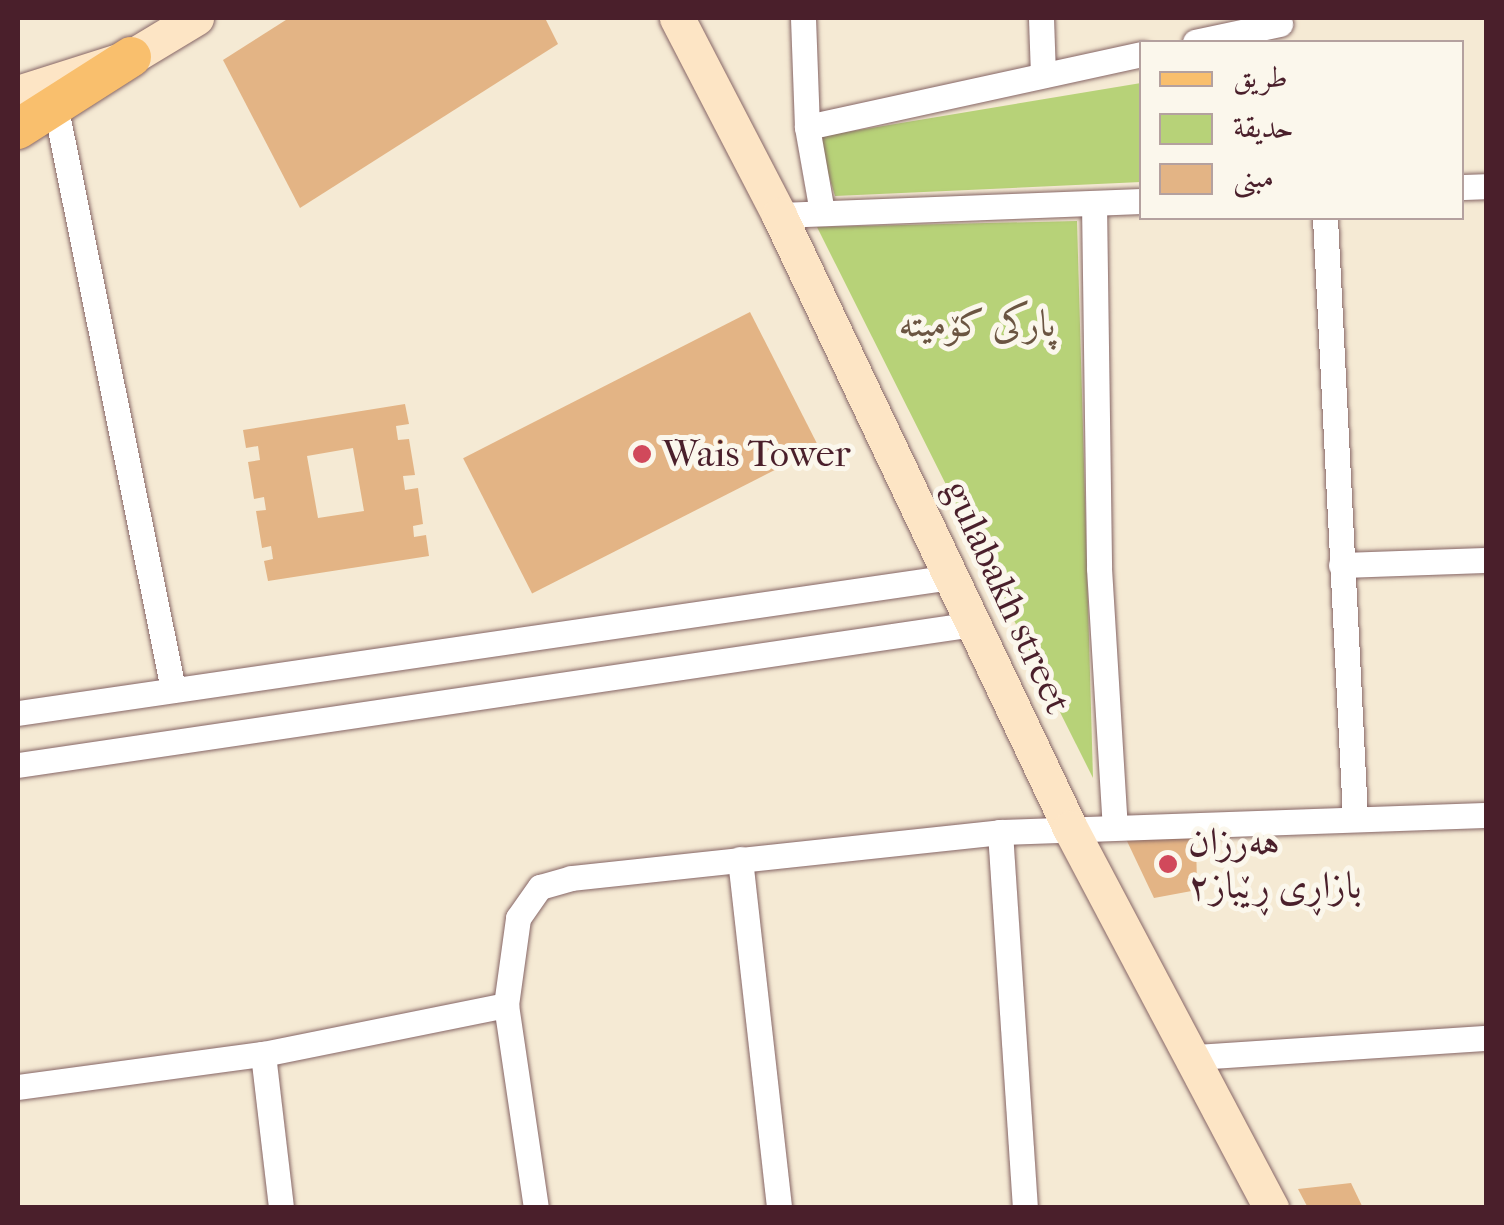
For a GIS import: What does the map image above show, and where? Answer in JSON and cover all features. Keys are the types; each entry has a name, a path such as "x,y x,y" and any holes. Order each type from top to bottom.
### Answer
{"main road":[{"path":"18,130 36,99 131,58"}],"street":[{"path":"131,58 196,18"},
{"name":"gulabakh street","path":"677,18 778,215 1070,828 1197,1057 1271,1208"},
{"path":"803,18 807,126 822,212"},
{"path":"1040,18 1042,76"},
{"path":"1207,40 1281,28"},
{"path":"807,126 1139,55"},
{"path":"36,99 174,689"},
{"path":"778,215 1139,200"},
{"path":"1094,202 1099,568 1115,826"},
{"path":"1326,220 1355,817"},
{"path":"1341,564 1486,560"},
{"path":"18,713 950,577"},
{"path":"18,766 973,624"},
{"path":"536,1208 506,1005 518,918 540,887 740,859 1000,832 1486,815"},
{"path":"1000,832 1026,1208"},
{"path":"740,859 779,1208"},
{"path":"18,1088 263,1054 506,1005"},
{"path":"1197,1057 1486,1038"},
{"path":"263,1054 280,1208"}],"green space":[{"path":"1139,83 1139,182 835,196 817,137"},
{"name":"پارکی کۆمیتە","path":"1077,221 1093,778 817,227"}],"building":[{"path":"289,18 545,18 558,44 300,208 223,60"},
{"name":"Wais Tower","path":"750,312 819,447 532,594 463,458"},
{"path":"405,404 409,424 396,426 398,440 409,439 415,475 403,476 405,490 418,488 423,524 413,526 414,537 426,535 429,556 268,581 264,561 273,559 271,546 262,548 256,511 266,510 264,497 254,499 248,462 260,460 258,446 246,448 243,430","holes":["353,448 364,511 318,518 307,456"]},
{"name":"هەرزان بازاڕی ڕێباز٢","path":"1196,835 1197,890 1154,898 1126,839"},
{"path":"1351,1183 1363,1208 1308,1208 1298,1189"}],"place":[{"name":"Wais Tower","path":"642,454"},
{"name":"هەرزان بازاڕی ڕێباز٢","path":"1168,864"}]}
